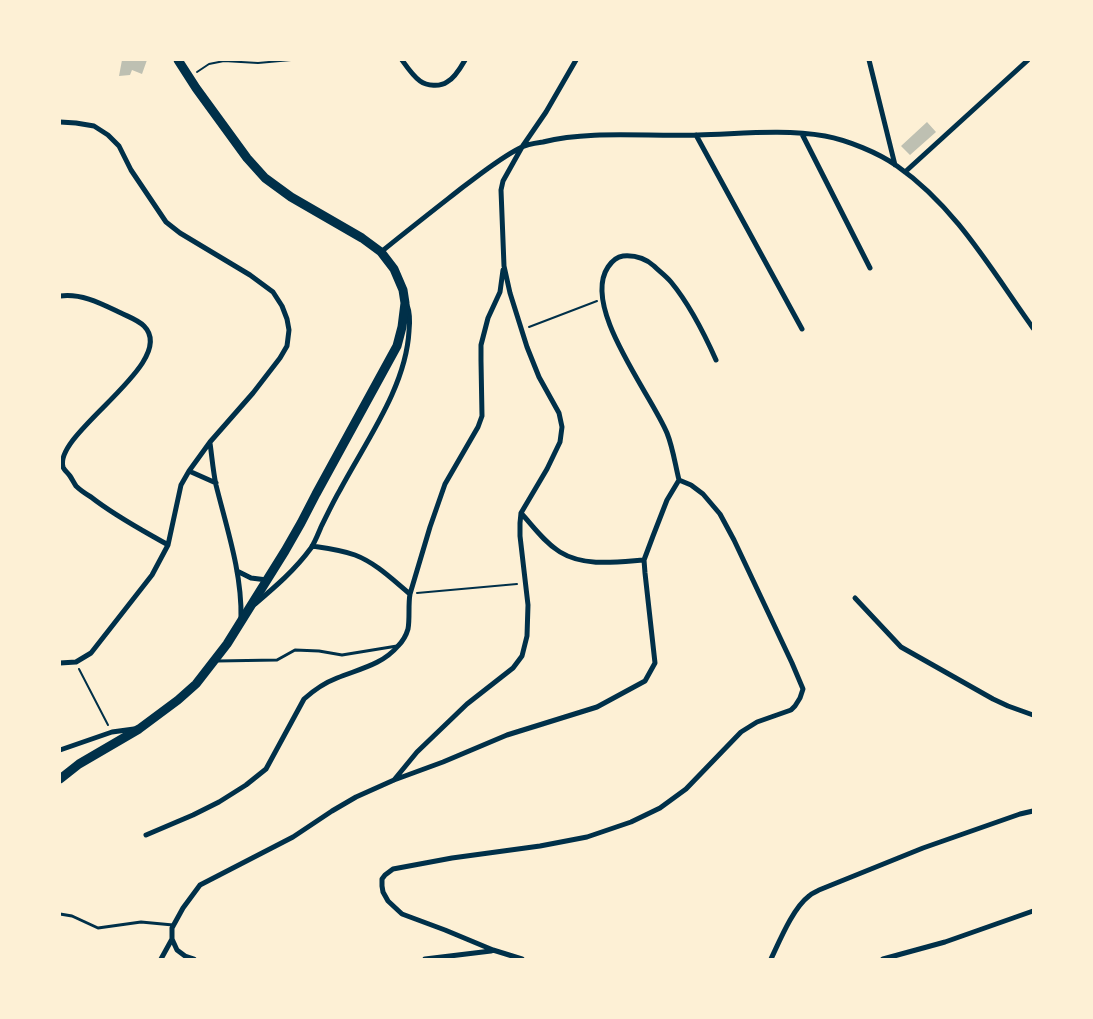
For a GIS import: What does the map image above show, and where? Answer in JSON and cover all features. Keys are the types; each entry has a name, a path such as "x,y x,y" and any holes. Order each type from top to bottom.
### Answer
{"main road":[{"path":"60,779 79,764 139,729 178,700 196,684 227,644 301,523 396,346 402,327 405,303 403,290 394,269 381,252 362,238 292,197 265,178 247,158 178,60"}],"street":[{"path":"402,60 421,82 436,85 448,82 465,60"},
{"path":"394,780 417,752 467,704 513,668 522,656 527,636 528,605 520,536 521,513 547,469 560,442 562,428 559,413 539,377 527,347 510,293 504,266 501,190 502,181 522,146 546,112 576,60"},
{"path":"869,60 896,165"},
{"path":"905,172 1028,60"},
{"path":"60,122 76,122 94,126 108,135 119,146 131,170 166,222 180,233 273,292 282,306 289,330 287,346 280,358 210,442 181,486 168,545 152,575 91,653 76,662 60,663"},
{"path":"381,252 497,162 522,146 557,138 580,136 774,132 826,136 880,155 896,165 936,198 966,232 1033,328"},
{"path":"802,134 870,268"},
{"path":"696,135 802,329"},
{"path":"194,959 185,956 177,950 172,939 172,928 183,908 200,885 293,837 356,797 507,735 597,707 646,681 655,663 644,560 667,500 679,480 667,433 608,321 602,299 602,285 604,272 611,262 618,257 631,255 650,263 670,281 703,331 716,360"},
{"path":"146,835 219,802 246,785 266,769 304,699 324,683 369,667 386,657 404,639 408,629 410,594 445,484 478,427 482,416 481,345 488,318 500,292 504,266"},
{"path":"60,296 83,297 106,306 137,321 145,327 148,333 151,345 146,357 128,382 87,425 62,457 64,468 77,487 105,508 168,545"},
{"path":"248,610 294,568 312,546 397,384 408,347 409,311 404,297"},
{"path":"210,442 216,484 237,571 241,603 240,624"},
{"path":"189,472 216,484"},
{"path":"522,959 493,950 402,914 388,901 383,892 382,879 393,869 587,837 632,822 660,808 686,789 742,732 757,722 790,710 800,698 803,689 734,540 720,514 703,494 691,485 679,480"},
{"path":"521,513 550,544 561,552 580,560 612,562 644,560"},
{"path":"312,546 330,548 356,555 373,565 410,594"},
{"path":"237,571 251,578 267,580"},
{"path":"855,598 901,646 993,699 1033,715"},
{"path":"60,750 112,732 139,729"},
{"path":"771,959 793,914 809,896 819,890 923,848 1033,811"},
{"path":"882,959 945,942 1033,911"},
{"path":"161,959 172,939"},
{"path":"425,959 493,950"}],"lane":[{"path":"214,661 277,660 295,650 319,651 342,655 398,646"},
{"path":"60,914 72,916 98,928 141,922 173,925"}],"path":[{"path":"189,77 209,64 224,61 258,64 291,60"},
{"path":"522,330 602,299"},
{"path":"410,594 525,584"},
{"path":"76,662 112,732"}],"building":[{"path":"122,60 147,60 142,74 132,70 130,75 119,76"},
{"path":"927,122 936,132 910,155 901,146"}]}
